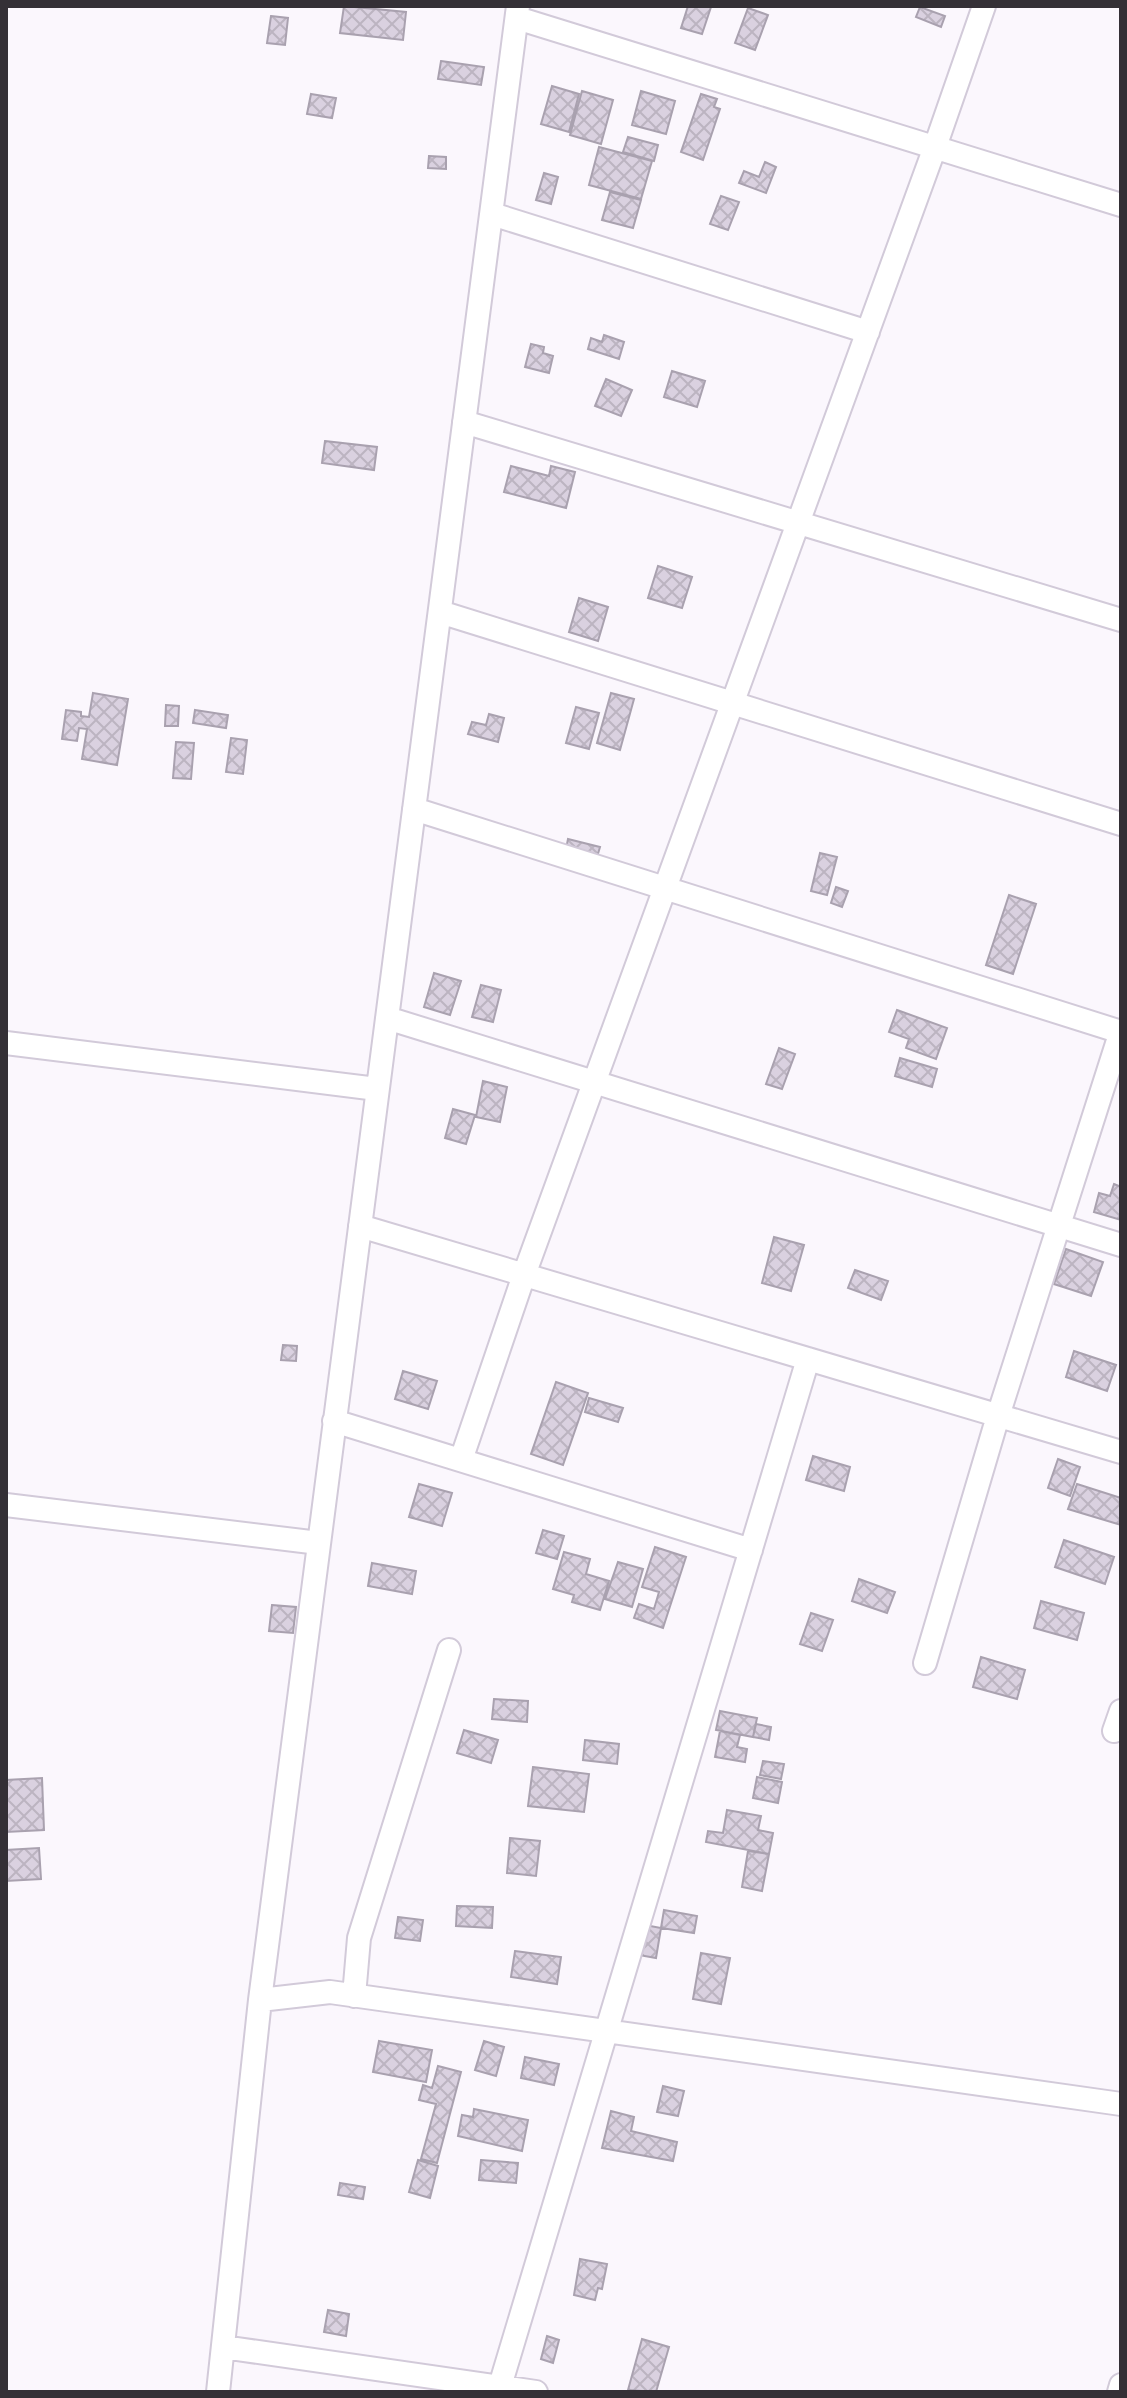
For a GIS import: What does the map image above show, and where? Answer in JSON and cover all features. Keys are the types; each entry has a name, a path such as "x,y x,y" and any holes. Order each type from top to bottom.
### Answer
{"street":[{"path":"461,1460 524,1275 984,6"},
{"path":"218,2392 260,2000 518,12 1121,205"},
{"path":"492,214 868,332"},
{"path":"464,422 1121,620"},
{"path":"440,612 1121,824"},
{"path":"414,809 1121,1031 998,1416 925,1663"},
{"path":"387,1018 1121,1245"},
{"path":"6,1043 377,1089"},
{"path":"360,1226 1121,1452"},
{"path":"500,2386 808,1359"},
{"path":"334,1421 751,1550"},
{"path":"6,1505 319,1543"},
{"path":"354,1996 359,1938 449,1650"},
{"path":"260,2000 330,1992 1121,2104"},
{"path":"223,2347 536,2392"},
{"path":"1119,2392 1121,2385"}],"building":[{"path":"344,6 406,12 403,40 340,33"},
{"path":"688,6 711,7 702,34 681,28"},
{"path":"920,7 945,16 941,27 916,17"},
{"path":"748,8 768,15 755,50 735,43"},
{"path":"271,16 288,18 285,45 267,43"},
{"path":"441,61 484,67 481,85 438,79"},
{"path":"552,86 579,94 569,132 541,124"},
{"path":"582,91 613,100 601,144 570,135"},
{"path":"641,91 675,101 666,134 632,125"},
{"path":"311,94 336,98 332,118 307,114"},
{"path":"701,94 717,99 714,107 720,109 703,160 681,152"},
{"path":"628,137 658,145 654,161 623,152"},
{"path":"599,147 652,161 641,199 589,185"},
{"path":"429,156 446,157 446,169 428,168"},
{"path":"765,162 776,167 766,193 739,183 744,171 759,177"},
{"path":"544,173 558,177 551,204 536,200"},
{"path":"610,192 641,200 633,228 602,220"},
{"path":"721,196 739,202 728,230 710,224"},
{"path":"604,335 624,342 619,359 588,349 591,338 602,342"},
{"path":"531,344 544,347 543,353 553,356 549,373 525,367"},
{"path":"672,371 705,381 697,407 664,397"},
{"path":"606,379 632,390 621,416 595,406"},
{"path":"325,441 377,447 374,470 322,463"},
{"path":"511,466 549,476 551,466 575,472 566,508 504,492"},
{"path":"658,566 692,577 682,608 648,598"},
{"path":"579,598 608,607 598,641 569,632"},
{"path":"93,693 128,699 117,765 82,759 87,729 79,728 77,741 62,739 66,710 81,712 81,716 89,717"},
{"path":"611,693 634,699 620,750 597,743"},
{"path":"166,705 179,706 178,726 165,726"},
{"path":"576,707 599,713 589,749 566,743"},
{"path":"195,710 228,715 226,728 193,723"},
{"path":"489,714 504,718 498,742 468,734 472,722 486,725"},
{"path":"231,738 247,740 243,774 226,772"},
{"path":"176,742 194,743 191,779 173,778"},
{"path":"568,839 600,847 597,857 566,849"},
{"path":"820,853 837,857 827,895 811,891"},
{"path":"836,887 848,891 842,907 831,903"},
{"path":"1009,895 1036,904 1013,974 986,965"},
{"path":"434,973 461,981 450,1015 424,1007"},
{"path":"481,985 501,990 493,1022 472,1017"},
{"path":"897,1010 947,1028 936,1059 906,1048 909,1039 889,1032"},
{"path":"779,1048 795,1054 782,1089 766,1084"},
{"path":"900,1058 937,1069 932,1087 895,1076"},
{"path":"483,1081 507,1087 500,1122 476,1117"},
{"path":"453,1109 475,1115 466,1144 445,1138"},
{"path":"1114,1184 1121,1187 1121,1220 1094,1212 1099,1193 1110,1196"},
{"path":"774,1237 804,1245 791,1291 762,1283"},
{"path":"1066,1249 1103,1262 1091,1296 1054,1284"},
{"path":"855,1270 888,1281 881,1300 848,1288"},
{"path":"283,1345 297,1346 296,1361 281,1360"},
{"path":"1074,1351 1116,1365 1107,1391 1066,1377"},
{"path":"403,1371 437,1381 428,1409 395,1399"},
{"path":"556,1382 588,1393 563,1465 531,1454"},
{"path":"589,1398 623,1408 618,1422 585,1412"},
{"path":"813,1456 850,1467 844,1491 806,1480"},
{"path":"1058,1459 1080,1467 1070,1496 1048,1488"},
{"path":"419,1484 452,1493 442,1526 409,1517"},
{"path":"1077,1484 1121,1498 1121,1525 1068,1509"},
{"path":"543,1530 564,1536 557,1559 536,1553"},
{"path":"1064,1540 1114,1557 1105,1584 1055,1567"},
{"path":"655,1547 686,1557 663,1628 634,1618 639,1604 654,1609 659,1592 642,1587"},
{"path":"564,1552 590,1559 586,1574 609,1581 600,1610 572,1602 574,1595 553,1589"},
{"path":"618,1562 643,1569 632,1607 605,1599"},
{"path":"372,1563 416,1571 412,1594 368,1586"},
{"path":"859,1579 895,1592 887,1613 852,1601"},
{"path":"1041,1601 1084,1613 1077,1640 1034,1628"},
{"path":"272,1605 296,1607 293,1633 269,1631"},
{"path":"811,1613 833,1620 822,1651 800,1644"},
{"path":"981,1657 1025,1670 1017,1699 973,1687"},
{"path":"494,1699 528,1701 527,1722 492,1719"},
{"path":"720,1711 757,1718 753,1737 716,1730"},
{"path":"756,1724 771,1727 769,1740 753,1737"},
{"path":"464,1730 498,1740 491,1763 457,1753"},
{"path":"720,1731 740,1735 737,1747 747,1749 745,1762 715,1757"},
{"path":"585,1740 619,1744 617,1764 583,1760"},
{"path":"763,1761 784,1764 781,1779 760,1775"},
{"path":"533,1767 589,1774 584,1812 528,1806"},
{"path":"757,1777 782,1782 778,1803 753,1798"},
{"path":"42,1778 44,1830 6,1832 6,1780"},
{"path":"727,1810 761,1816 758,1830 773,1833 769,1854 706,1842 708,1831 723,1833"},
{"path":"510,1838 540,1841 536,1876 507,1873"},
{"path":"39,1848 41,1879 6,1881 6,1850"},
{"path":"748,1851 769,1854 762,1891 742,1887"},
{"path":"457,1906 493,1907 492,1928 456,1926"},
{"path":"664,1910 697,1916 694,1933 661,1928"},
{"path":"398,1917 423,1920 420,1941 395,1938"},
{"path":"645,1925 661,1928 656,1958 639,1955"},
{"path":"515,1951 561,1957 557,1984 511,1977"},
{"path":"701,1953 730,1958 721,2004 693,1999"},
{"path":"379,2041 432,2050 426,2082 373,2072"},
{"path":"484,2041 504,2047 496,2076 475,2070"},
{"path":"525,2057 559,2064 554,2085 521,2078"},
{"path":"438,2066 461,2072 437,2163 421,2159 436,2104 419,2100 423,2085 432,2088"},
{"path":"663,2086 684,2091 678,2116 657,2112"},
{"path":"474,2109 528,2120 522,2151 458,2136 462,2115 473,2117"},
{"path":"611,2111 634,2117 631,2131 677,2142 673,2161 602,2148"},
{"path":"418,2160 438,2166 430,2198 409,2192"},
{"path":"481,2160 518,2163 516,2183 479,2180"},
{"path":"340,2183 365,2187 363,2199 338,2195"},
{"path":"580,2259 607,2264 602,2289 598,2288 595,2300 574,2295"},
{"path":"328,2310 349,2314 346,2336 324,2332"},
{"path":"547,2336 559,2340 553,2363 541,2359"},
{"path":"642,2339 669,2347 656,2392 628,2390"}]}
